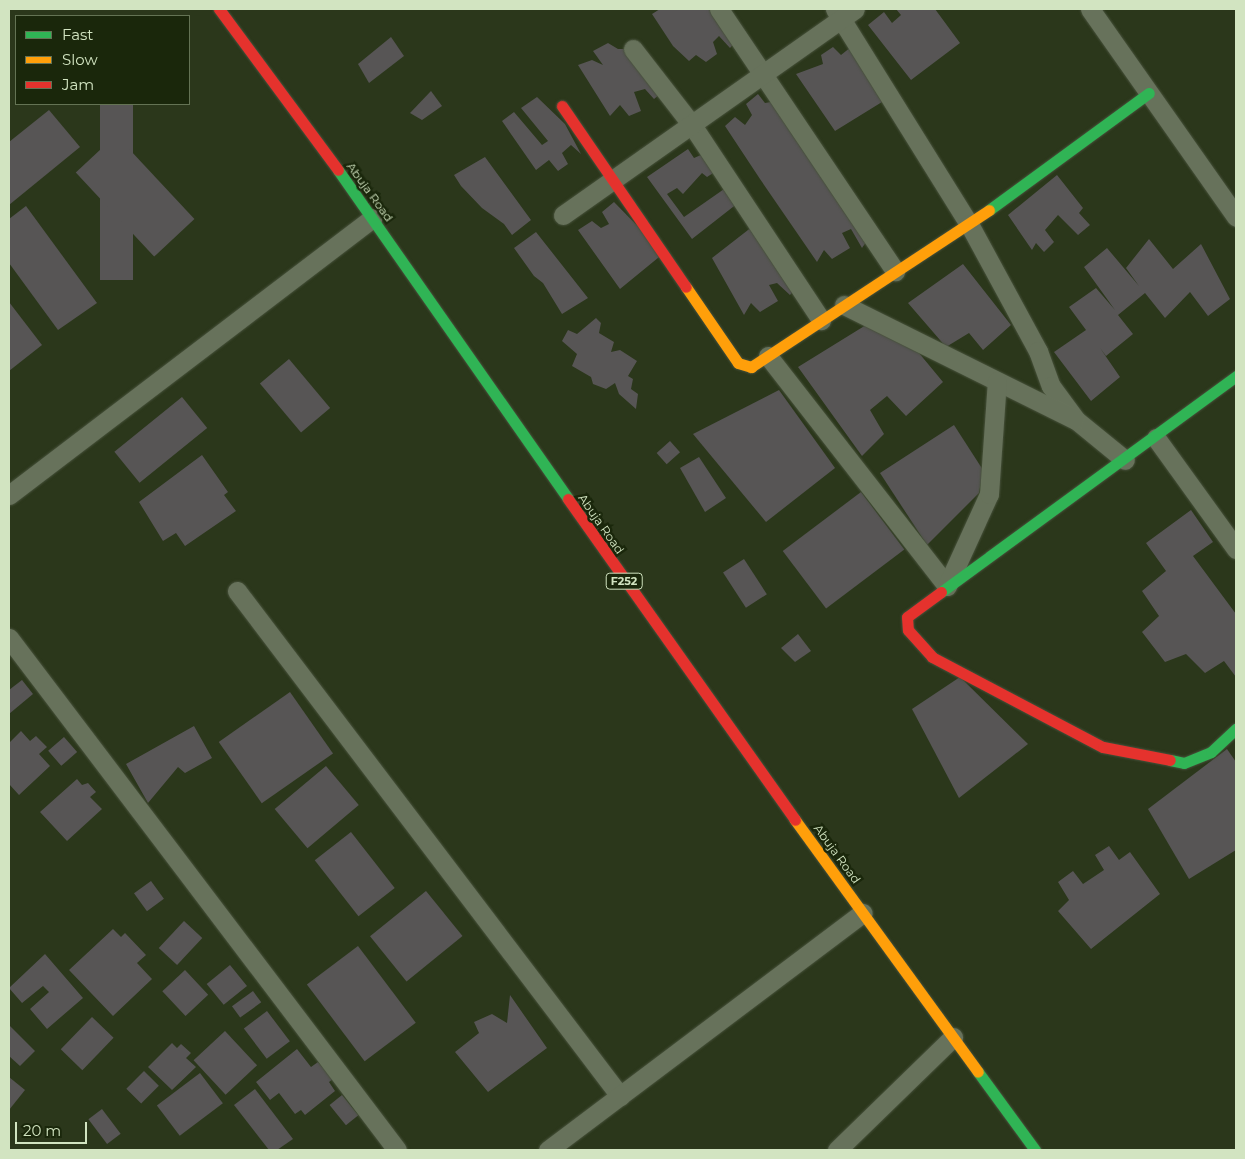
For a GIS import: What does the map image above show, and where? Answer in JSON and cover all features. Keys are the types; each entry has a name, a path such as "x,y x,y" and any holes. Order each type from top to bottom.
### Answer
{"street":[{"name":"Abuja Road","path":"218,9 373,218 676,656 1036,1150"},
{"path":"719,9 895,271"},
{"path":"1090,9 1236,217"},
{"path":"563,215 764,74 844,12 970,224 1038,350 1051,386 1076,420"},
{"path":"633,48 692,125 821,320"},
{"path":"562,106 738,363 751,366 970,224 1149,93"},
{"path":"9,495 373,218"},
{"path":"844,305 1076,420 1125,460"},
{"path":"768,356 947,586"},
{"path":"1236,376 1156,438 947,586 907,617 908,630 932,657 1103,748 1184,763 1211,752 1236,729"},
{"path":"947,586 989,494 997,381"},
{"path":"1156,438 1236,549"},
{"path":"237,591 620,1096"},
{"path":"9,638 397,1150"},
{"path":"548,1150 863,913"},
{"path":"837,1150 952,1037"}],"building":[{"path":"660,9 723,9 742,34 730,48 719,36 713,42 717,54 706,62 696,55 689,61 673,46 652,14"},
{"path":"896,9 935,9 960,43 911,80 868,25 884,12 892,23 901,15"},
{"path":"391,37 404,56 369,83 358,64"},
{"path":"608,43 618,49 633,49 665,90 654,99 645,89 634,92 641,111 629,116 620,105 610,116 578,65 592,60 603,65 593,51"},
{"path":"833,47 841,55 851,47 882,102 835,131 796,74 823,64 821,55"},
{"path":"431,91 442,106 422,120 410,113"},
{"path":"758,94 765,103 782,100 875,229 862,248 851,229 842,233 850,248 832,259 824,250 817,262 760,179 725,126 735,117 745,125 752,115 746,104"},
{"path":"537,97 565,124 581,154 571,145 562,153 568,164 558,171 549,160 536,170 502,121 514,112 542,145 548,141 521,108"},
{"path":"100,105 133,105 133,280 100,280"},
{"path":"49,110 80,147 9,205 9,142"},
{"path":"116,135 194,219 154,257 76,173"},
{"path":"688,149 694,158 710,151 721,168 707,177 702,173 683,194 677,188 667,194 684,217 727,187 738,203 692,239 647,177"},
{"path":"485,157 531,220 512,235 504,224 482,208 461,186 454,175"},
{"path":"1057,175 1083,208 1079,213 1090,225 1078,235 1058,215 1045,230 1054,242 1044,252 1036,243 1032,250 1008,215"},
{"path":"614,202 664,253 620,289 578,230 592,221 601,228 609,224 602,212"},
{"path":"26,206 97,303 58,330 9,263 9,219"},
{"path":"757,223 798,285 790,295 777,283 769,285 778,301 760,312 751,303 744,315 712,258"},
{"path":"536,232 588,298 562,314 543,283 534,276 514,248"},
{"path":"1149,239 1173,269 1201,244 1230,299 1208,316 1190,292 1165,318 1145,293 1118,315 1133,334 1106,356 1100,348 1120,377 1091,401 1054,352 1086,330 1069,307 1096,288 1115,310 1084,267 1107,248 1139,286 1126,268"},
{"path":"963,264 1011,325 983,350 969,333 946,347 908,303"},
{"path":"9,302 42,345 9,371"},
{"path":"596,318 601,323 599,333 614,342 611,352 620,350 637,361 628,376 633,379 631,389 638,394 636,409 619,394 615,383 606,389 593,384 591,377 572,366 577,354 562,341 568,330 577,334"},
{"path":"866,325 914,347 943,382 906,416 887,396 870,410 884,434 862,456 798,367"},
{"path":"289,359 330,408 301,432 260,383"},
{"path":"779,390 835,468 766,522 693,434"},
{"path":"182,397 207,428 140,483 114,452"},
{"path":"954,425 983,470 979,493 927,545 880,473"},
{"path":"670,441 680,452 667,464 657,453"},
{"path":"202,455 228,492 224,495 236,511 185,546 176,533 163,541 139,502"},
{"path":"699,457 726,498 705,512 680,468"},
{"path":"861,492 904,550 826,608 783,551"},
{"path":"1191,510 1213,542 1193,556 1236,614 1236,677 1224,661 1205,673 1186,654 1165,662 1142,632 1159,616 1142,591 1166,571 1146,543"},
{"path":"744,559 767,594 746,608 723,573"},
{"path":"798,634 811,651 795,662 781,648"},
{"path":"960,677 1028,744 959,798 912,709"},
{"path":"22,680 33,694 9,714 9,690"},
{"path":"290,692 333,753 262,803 219,742"},
{"path":"194,726 212,758 185,773 178,767 148,803 126,764"},
{"path":"21,731 30,741 36,736 47,747 39,754 50,766 19,795 9,784 9,743"},
{"path":"64,737 77,752 61,766 48,751"},
{"path":"1227,749 1236,762 1236,850 1189,879 1148,809"},
{"path":"326,766 359,805 307,848 275,809"},
{"path":"77,779 82,785 88,783 96,792 90,797 102,809 67,841 40,812"},
{"path":"351,832 395,888 358,916 315,860"},
{"path":"1109,846 1119,860 1130,852 1160,894 1091,949 1058,911 1069,900 1058,882 1073,871 1083,884 1104,870 1095,855"},
{"path":"151,881 164,899 147,911 134,893"},
{"path":"426,891 463,936 407,981 370,936"},
{"path":"184,921 202,938 177,965 159,948"},
{"path":"113,929 121,937 125,933 146,955 137,963 152,979 113,1016 69,970"},
{"path":"358,946 416,1023 365,1061 307,985"},
{"path":"45,954 83,998 47,1029 30,1009 49,992 43,986 22,1003 9,988"},
{"path":"230,965 247,986 224,1005 207,984"},
{"path":"185,970 208,995 186,1016 162,991"},
{"path":"253,991 261,1002 240,1018 232,1006"},
{"path":"510,995 547,1048 488,1092 455,1052 479,1033 474,1022 492,1014 507,1023"},
{"path":"267,1011 290,1041 267,1059 244,1028"},
{"path":"92,1017 114,1038 82,1070 61,1049"},
{"path":"10,1026 35,1051 20,1066 9,1056"},
{"path":"225,1031 257,1065 226,1095 194,1060"},
{"path":"172,1043 177,1048 181,1044 191,1053 186,1058 196,1067 172,1090 148,1067"},
{"path":"297,1049 311,1067 318,1062 333,1079 329,1082 335,1091 305,1115 301,1110 295,1114 279,1093 270,1100 256,1082"},
{"path":"144,1071 159,1086 141,1104 126,1089"},
{"path":"200,1073 223,1103 180,1136 157,1105"},
{"path":"9,1077 25,1090 9,1110"},
{"path":"255,1089 293,1139 277,1150 269,1150 234,1105"},
{"path":"342,1095 358,1115 346,1125 330,1105"},
{"path":"102,1109 121,1134 107,1144 88,1119"}],"traffic: fast":[{"path":"989,210 1149,93"},
{"path":"338,170 568,499"},
{"path":"941,592 1236,376"},
{"path":"1170,760 1184,763 1211,752 1236,729"},
{"path":"978,1072 1035,1150"}],"traffic: slow":[{"path":"686,287 738,363 751,367 989,210"},
{"path":"795,820 978,1072"}],"traffic: jam":[{"path":"219,9 338,170"},
{"path":"562,106 686,287"},
{"path":"568,499 795,820"},
{"path":"941,592 907,617 908,630 932,657 1103,747 1170,760"}]}
